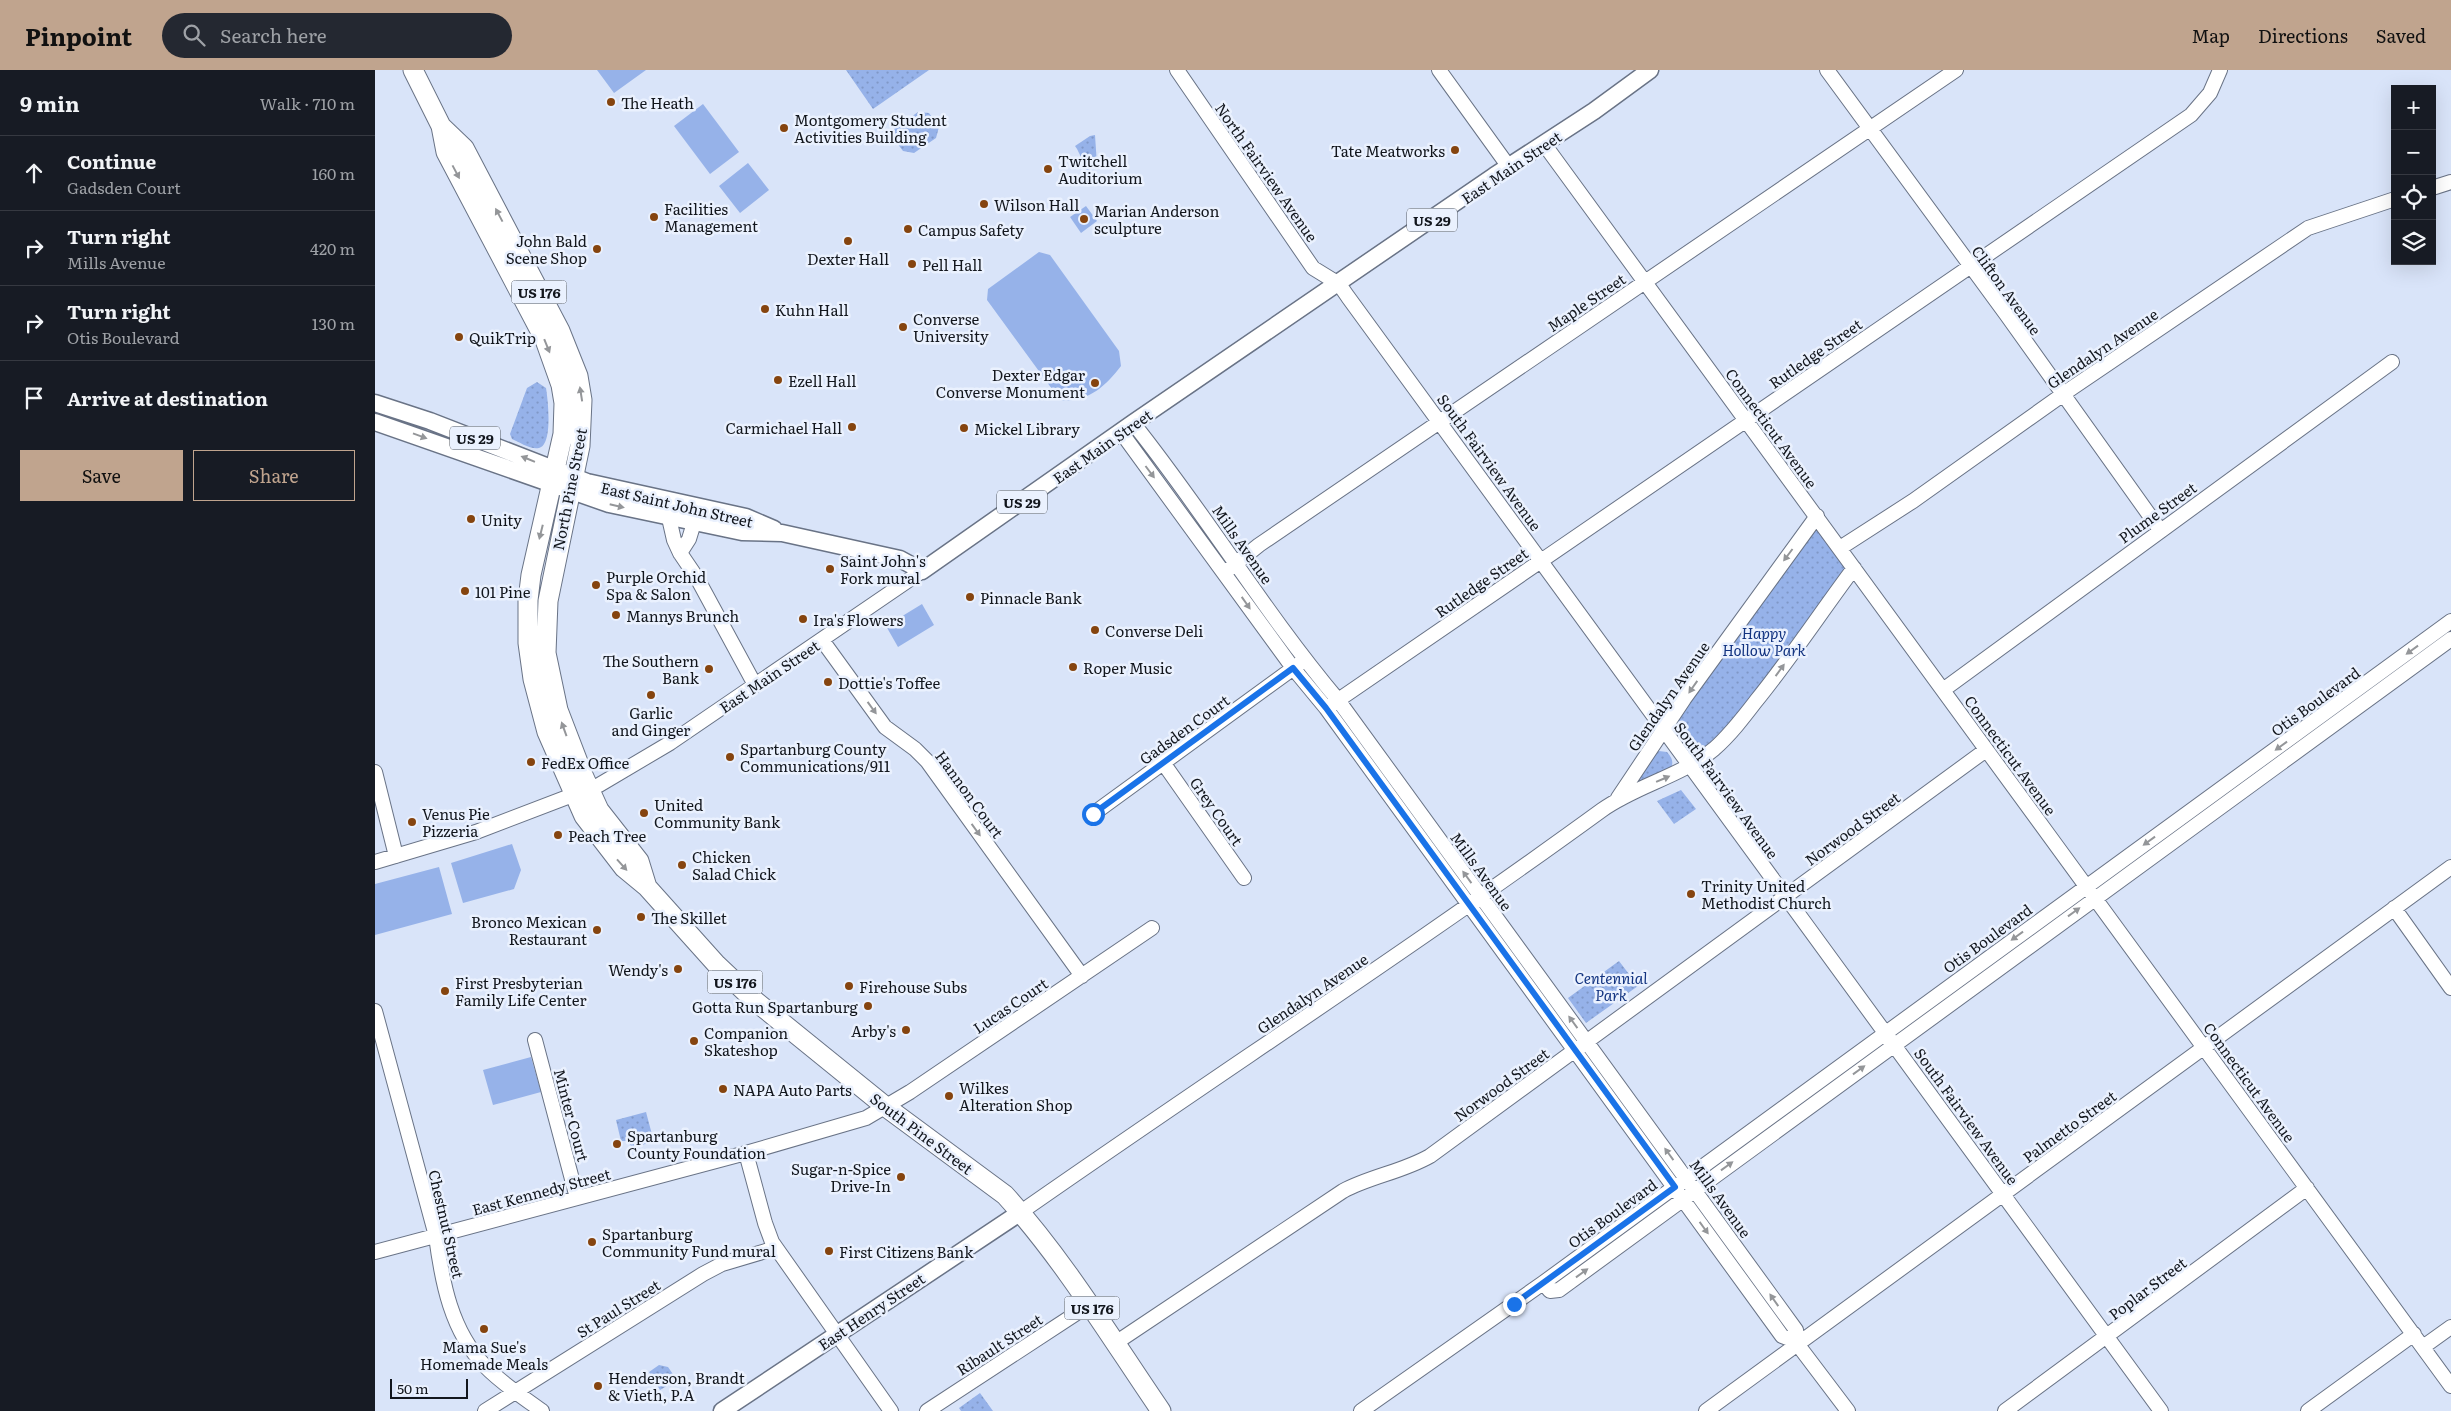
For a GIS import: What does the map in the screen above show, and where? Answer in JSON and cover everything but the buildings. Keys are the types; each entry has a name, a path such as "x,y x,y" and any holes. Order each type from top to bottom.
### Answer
{"highway":[{"name":"North Pine Street","path":"413,70 441,126 464,148 560,331 578,376 583,423 534,558 528,593 529,650 533,679 547,732 582,793"},
{"name":"South Pine Street","path":"582,793 599,810 639,861 647,887 717,965 754,1000 886,1106 1005,1194 1021,1212 1089,1305 1161,1411"}],"main road":[{"name":"East Main Street","path":"922,571 1127,428 1594,111 1649,70"},
{"name":"East Saint John Street","path":"375,403 430,421 563,480 609,504 669,518 696,516 746,517 783,533 900,560 922,571"},
{"name":"East Saint John Street","path":"375,422 563,480 613,490 696,516"},
{"name":"East Henry Street","path":"722,1411 1021,1212"}],"street":[{"name":"North Fairview Avenue","path":"1177,70 1313,268 1339,284"},
{"path":"1439,70 1509,167"},
{"name":"Clifton Avenue","path":"1827,70 2160,530"},
{"name":"Maple Street","path":"1225,572 1645,281 1956,70"},
{"name":"Rutledge Street","path":"1326,708 2191,115 2203,103 2220,70"},
{"name":"Connecticut Avenue","path":"1544,144 1841,548 2451,1386"},
{"path":"2436,187 2451,182"},
{"name":"Glendalyn Avenue","path":"1841,548 1913,501 2063,394 2309,228 2391,200"},
{"name":"South Fairview Avenue","path":"1339,284 1441,422 1690,768 1786,896 2161,1411"},
{"name":"Plume Street","path":"1943,690 2392,362"},
{"name":"Mills Avenue","path":"1127,428 1167,466 1305,660 1338,700 1687,1178 1796,1330 1796,1343"},
{"name":"Mills Avenue","path":"1127,428 1293,668 1326,708 1782,1336 1796,1343 1848,1411"},
{"path":"681,554 689,539 696,516"},
{"name":"Glendalyn Avenue","path":"1619,798 1663,730 1817,516"},
{"path":"669,518 674,540 681,554 697,578 755,685"},
{"name":"Glendalyn Avenue","path":"1021,1212 1482,897 1619,798 1690,768 1731,732 1779,672 1854,568"},
{"name":"East Main Street","path":"375,862 476,832 582,793 670,744 922,571"},
{"name":"Otis Boulevard","path":"1361,1411 1543,1283 2451,621"},
{"name":"Otis Boulevard","path":"1543,1283 1550,1291 1559,1290 2451,639"},
{"name":"Hannon Court","path":"822,640 885,727 915,749 927,761 1081,976"},
{"name":"Gadsden Court","path":"1093,814 1305,660"},
{"name":"Norwood Street","path":"1114,1344 1343,1191 1362,1182 1410,1166 1430,1156 1987,750"},
{"name":"Grey Court","path":"1164,764 1244,878"},
{"path":"375,772 396,856"},
{"name":"Palmetto Street","path":"1706,1411 1796,1343 2451,867"},
{"path":"2395,908 2451,988"},
{"name":"Lucas Court","path":"886,1106 1152,928"},
{"name":"Chestnut Street","path":"375,1010 436,1236 441,1274 458,1328 475,1355 493,1374 542,1411"},
{"name":"Minter Court","path":"535,1040 577,1198"},
{"name":"East Kennedy Street","path":"375,1252 746,1153 866,1118 886,1106"},
{"path":"746,1153 765,1223 776,1248 891,1411"},
{"name":"Poplar Street","path":"2005,1411 2107,1338 2307,1188"},
{"name":"St Paul Street","path":"485,1411 703,1274 722,1264 776,1248"},
{"name":"Ribault Street","path":"927,1411 1089,1305"},
{"path":"2423,1347 2451,1327"},
{"path":"2308,1411 2414,1334"}],"green space":[{"path":"597,70 646,70 614,93"},
{"path":"846,70 929,70 873,109"},
{"path":"703,104 739,152 710,174 674,126"},
{"path":"918,112 929,113 939,127 936,138 914,153 903,151 894,139 894,129"},
{"path":"1095,135 1097,165 1087,171 1075,146 1090,136"},
{"path":"748,163 769,190 740,213 719,186"},
{"path":"1086,206 1097,221 1081,233 1070,217"},
{"path":"1039,252 1050,255 1119,351 1121,366 1115,374 1095,392 1079,399 1060,400 987,300 988,289"},
{"path":"537,382 546,388 549,421 546,439 539,448 529,447 512,439 510,434 527,388"},
{"name":"Happy Hollow Park","path":"1817,516 1854,568 1779,672 1690,767 1663,730"},
{"path":"922,604 934,625 898,647 886,626"},
{"path":"1659,751 1667,752 1672,759 1670,770 1659,778 1638,787 1633,782 1652,754"},
{"path":"1681,790 1696,809 1674,824 1657,801"},
{"path":"512,844 521,870 514,889 463,903 451,863"},
{"path":"439,867 452,914 375,935 375,884"},
{"name":"Centennial Park","path":"1619,961 1638,986 1586,1023 1568,998"},
{"path":"531,1057 541,1092 493,1105 483,1070"},
{"path":"646,1112 654,1142 632,1147 627,1141 621,1141 616,1120"},
{"path":"659,1365 668,1367 677,1380 660,1390 649,1372"},
{"path":"980,1393 993,1411 961,1411 959,1408"}],"place":[{"name":"The Heath","path":"611,102"},
{"name":"Montgomery Student Activities Building","path":"784,128"},
{"name":"Tate Meatworks","path":"1455,150"},
{"name":"Twitchell Auditorium","path":"1048,169"},
{"name":"Wilson Hall","path":"984,204"},
{"name":"Facilities Management","path":"654,217"},
{"name":"Marian Anderson sculpture","path":"1084,219"},
{"name":"Campus Safety","path":"908,229"},
{"name":"Dexter Hall","path":"848,241"},
{"name":"John Bald Scene Shop","path":"597,249"},
{"name":"Pell Hall","path":"912,264"},
{"name":"Kuhn Hall","path":"765,309"},
{"name":"Converse University","path":"903,327"},
{"name":"QuikTrip","path":"459,337"},
{"name":"Ezell Hall","path":"778,380"},
{"name":"Dexter Edgar Converse Monument","path":"1095,383"},
{"name":"Carmichael Hall","path":"852,427"},
{"name":"Mickel Library","path":"964,428"},
{"name":"Unity","path":"471,519"},
{"name":"Saint John's Fork mural","path":"830,569"},
{"name":"Purple Orchid Spa & Salon","path":"596,585"},
{"name":"101 Pine","path":"465,591"},
{"name":"Pinnacle Bank","path":"970,597"},
{"name":"Mannys Brunch","path":"616,615"},
{"name":"Ira's Flowers","path":"803,619"},
{"name":"Converse Deli","path":"1095,630"},
{"name":"Roper Music","path":"1073,667"},
{"name":"The Southern Bank","path":"709,669"},
{"name":"Dottie's Toffee","path":"828,682"},
{"name":"Garlic and Ginger","path":"651,695"},
{"name":"Spartanburg County Communications/911","path":"730,757"},
{"name":"FedEx Office","path":"531,762"},
{"name":"United Community Bank","path":"644,813"},
{"name":"Venus Pie Pizzeria","path":"412,822"},
{"name":"Peach Tree","path":"558,835"},
{"name":"Chicken Salad Chick","path":"682,865"},
{"name":"Trinity United Methodist Church","path":"1691,894"},
{"name":"The Skillet","path":"641,917"},
{"name":"Bronco Mexican Restaurant","path":"597,930"},
{"name":"Wendy's","path":"678,969"},
{"name":"Firehouse Subs","path":"849,986"},
{"name":"First Presbyterian Family Life Center","path":"445,991"},
{"name":"Gotta Run Spartanburg","path":"868,1006"},
{"name":"Arby's","path":"906,1030"},
{"name":"Companion Skateshop","path":"694,1041"},
{"name":"NAPA Auto Parts","path":"723,1089"},
{"name":"Wilkes Alteration Shop","path":"949,1096"},
{"name":"Spartanburg County Foundation","path":"617,1144"},
{"name":"Sugar-n-Spice Drive-In","path":"901,1177"},
{"name":"Spartanburg Community Fund mural","path":"592,1242"},
{"name":"First Citizens Bank","path":"829,1251"},
{"name":"Mama Sue's Homemade Meals","path":"484,1329"},
{"name":"Henderson, Brandt & Vieth, P.A","path":"598,1386"}],"route":[{"path":"1093,814 1293,668 1326,708 1675,1187 1514,1304"}]}
